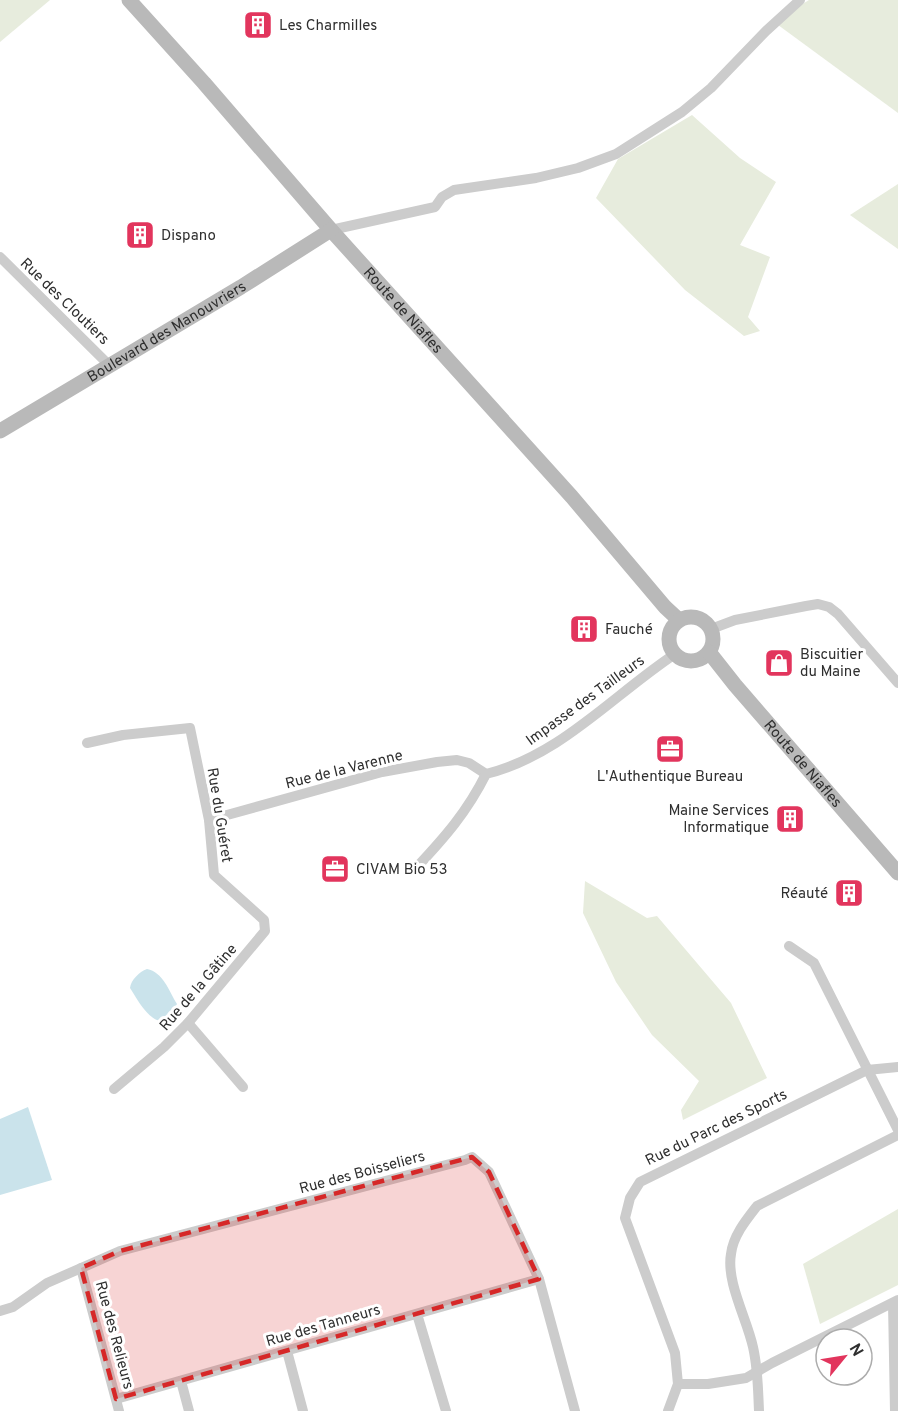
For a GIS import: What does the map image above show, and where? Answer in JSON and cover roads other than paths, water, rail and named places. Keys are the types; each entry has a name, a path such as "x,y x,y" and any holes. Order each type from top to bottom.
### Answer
{"street":[{"name":"Route de Niafles","path":"129,0 331,230 572,497 665,607 679,620"},
{"path":"331,230 435,207 442,197 454,190 567,171 616,154 682,112 711,88 766,31 800,0"},
{"name":"Boulevard des Manouvriers","path":"1,428 231,293 331,230"},
{"name":"Rue des Cloutiers","path":"0,257 110,365"},
{"path":"711,629 735,620 818,604 838,614 898,683"},
{"path":"693,617 700,619 711,629 713,641 709,652 704,657 692,661 686,660 671,649 669,637 679,620 693,617"},
{"name":"Route de Niafles","path":"709,652 898,873"},
{"name":"Impasse des Tailleurs","path":"486,774 505,769 543,752 675,654"},
{"name":"Rue du Guéret","path":"87,743 123,735 190,728 209,820 214,875 264,920"},
{"name":"Rue de la Varenne","path":"209,820 382,772 437,762 457,760 469,763 486,774"},
{"path":"416,868 454,828 486,774"},
{"name":"Rue de la Gâtine","path":"114,1089 164,1047 188,1023 265,931 264,920"},
{"path":"789,946 814,963 898,1130"},
{"path":"188,1023 243,1087"},
{"name":"Rue du Parc des Sports","path":"668,1411 678,1384 675,1353 625,1218 630,1198 640,1182 867,1070 898,1067"},
{"path":"759,1411 758,1372 753,1345 730,1268 731,1252 742,1226 757,1206 898,1135"},
{"name":"Rue des Boisseliers","path":"0,1311 13,1306 47,1283 120,1251 465,1161 472,1157 489,1172 539,1279 575,1411"},
{"name":"Rue des Relieurs","path":"81,1268 119,1411"},
{"name":"Rue des Tanneurs","path":"116,1399 539,1279"},
{"path":"678,1384 708,1384 746,1378 895,1301 895,1411"},
{"path":"417,1314 446,1411"},
{"path":"287,1351 303,1411"},
{"path":"181,1381 189,1411"}],"water":[{"path":"147,969 161,978 177,1004 172,1012 160,1021 147,1012 130,988 136,977"},
{"path":"28,1107 52,1180 0,1195 0,1119"}],"place":[{"name":"Les Charmilles","path":"258,25"},
{"name":"Dispano","path":"140,235"},
{"name":"Fauché","path":"584,629"},
{"name":"Biscuitier du Maine","path":"779,663"},
{"name":"L'Authentique Bureau","path":"670,749"},
{"name":"Maine Services Informatique","path":"790,819"},
{"name":"CIVAM Bio 53","path":"335,869"},
{"name":"Réauté","path":"849,893"}]}
